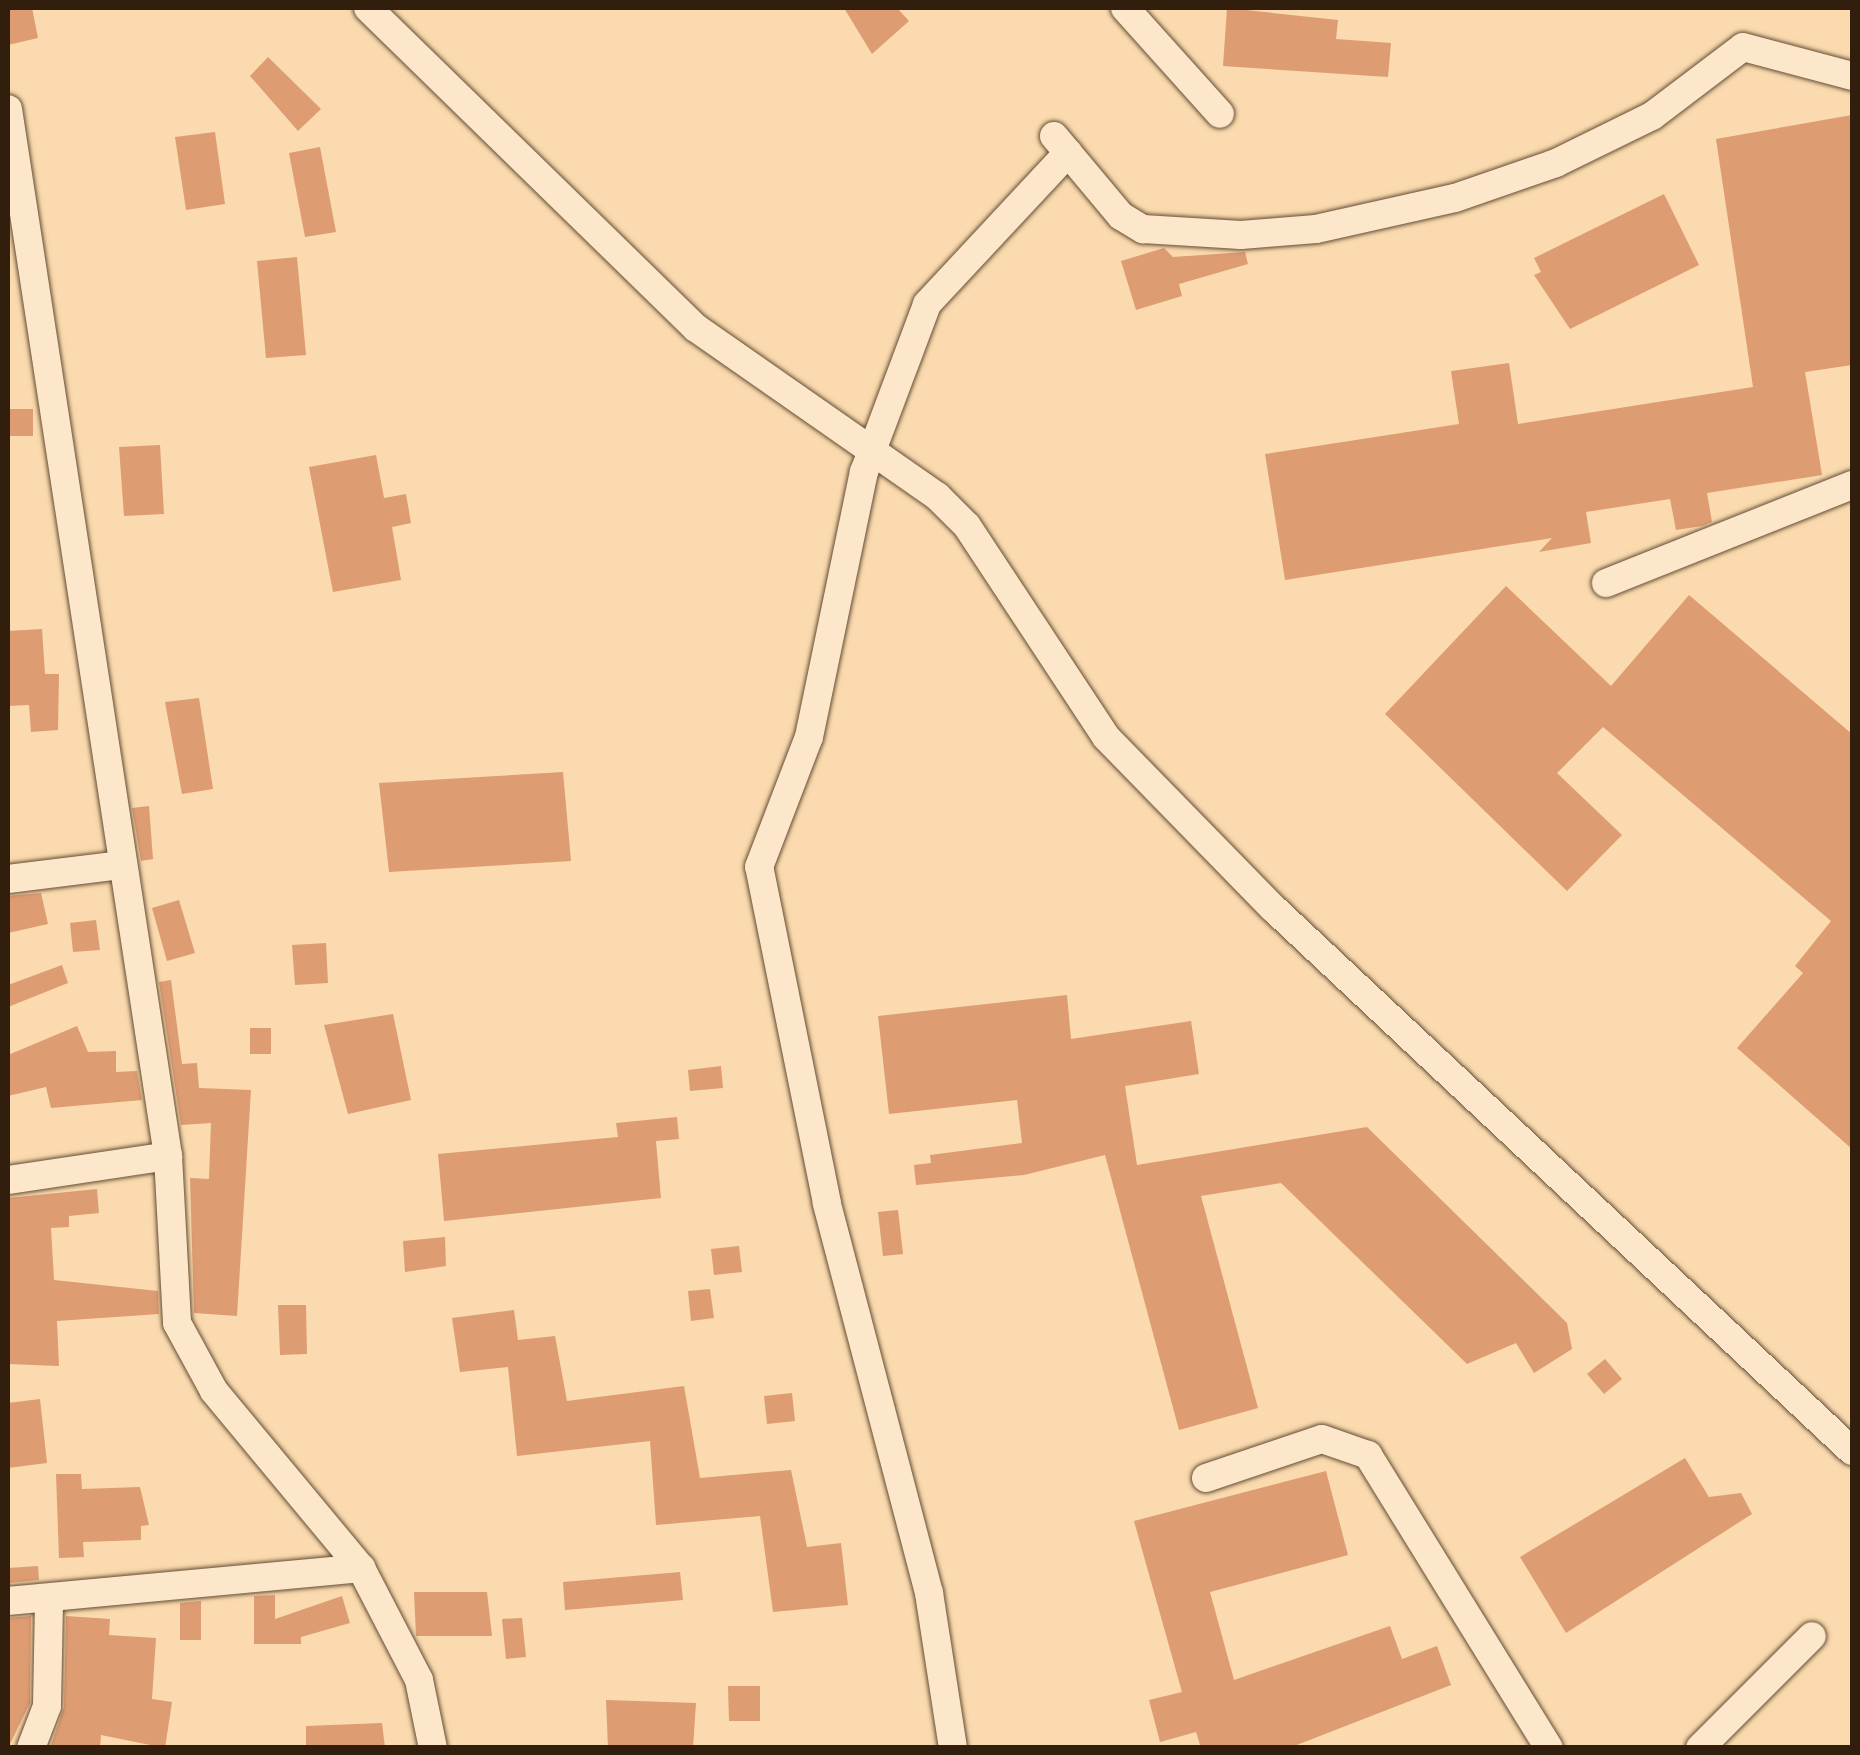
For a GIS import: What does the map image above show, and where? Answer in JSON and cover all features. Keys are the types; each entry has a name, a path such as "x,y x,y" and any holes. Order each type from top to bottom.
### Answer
{"street":[{"path":"368,8 696,328 871,450 967,526 1106,737 1272,907 1852,1451"},
{"path":"1125,8 1220,114"},
{"path":"952,1748 930,1593 827,1203 759,867 809,737 832,599 871,450 927,304 1061,144 1143,229 1316,229 1556,163 1652,116 1743,47 1852,76"},
{"path":"8,108 120,865 168,1156 172,1297 186,1349 361,1568 419,1680 434,1748"},
{"path":"1606,583 1852,485"},
{"path":"8,879 120,865"},
{"path":"8,1180 168,1156"},
{"path":"1206,1478 1322,1439 1368,1455 1549,1748"},
{"path":"8,1601 361,1568"},
{"path":"30,1748 47,1706 49,1599"},
{"path":"1700,1748 1812,1636"}],"building":[{"path":"8,8 32,8 38,38 8,45"},
{"path":"844,8 897,8 909,21 872,54"},
{"path":"1227,8 1338,20 1336,39 1391,43 1388,77 1223,66"},
{"path":"268,57 321,109 298,131 250,76"},
{"path":"1852,115 1852,365 1805,372 1822,475 1707,493 1712,522 1702,526 1676,530 1670,499 1586,512 1591,543 1539,552 1552,538 1285,580 1265,454 1459,424 1451,371 1509,363 1518,424 1753,387 1716,139"},
{"path":"215,132 225,204 186,210 175,137"},
{"path":"320,147 336,232 305,237 289,153"},
{"path":"1664,194 1699,265 1570,329 1534,275 1541,272 1534,258"},
{"path":"1164,248 1173,257 1245,252 1248,264 1179,284 1182,296 1136,310 1121,261"},
{"path":"297,257 306,355 266,358 257,261"},
{"path":"8,409 33,409 33,436 8,436"},
{"path":"160,445 164,514 124,516 119,447"},
{"path":"376,455 384,498 406,494 411,523 392,527 401,580 333,592 309,467"},
{"path":"1506,586 1611,686 1689,595 1852,734 1852,1149 1737,1048 1803,973 1795,966 1831,921 1603,727 1557,773 1622,835 1567,891 1385,714"},
{"path":"42,629 45,674 59,674 58,730 31,732 29,705 8,706 8,631"},
{"path":"199,698 213,789 182,794 165,702"},
{"path":"563,772 571,861 389,872 379,783"},
{"path":"149,806 153,859 141,861 132,808"},
{"path":"41,893 48,924 8,933 8,896"},
{"path":"179,900 195,953 167,961 152,908"},
{"path":"96,920 100,950 73,952 70,923"},
{"path":"326,943 328,983 295,985 292,945"},
{"path":"62,965 68,983 8,1007 8,985"},
{"path":"171,980 182,1064 197,1063 199,1088 251,1090 237,1316 194,1313 190,1178 209,1179 211,1123 181,1125 159,982"},
{"path":"1067,995 1071,1039 1191,1021 1199,1074 1125,1086 1137,1165 1367,1127 1567,1323 1572,1349 1534,1373 1516,1343 1467,1364 1281,1183 1201,1196 1258,1408 1179,1430 1105,1155 1024,1175 916,1185 914,1165 931,1163 930,1155 1022,1143 1017,1100 889,1114 878,1016"},
{"path":"393,1014 411,1100 348,1114 324,1025"},
{"path":"77,1026 88,1052 116,1051 116,1072 137,1071 142,1100 51,1108 46,1087 8,1096 8,1055"},
{"path":"250,1028 271,1028 271,1054 250,1054"},
{"path":"721,1066 723,1088 690,1091 688,1070"},
{"path":"677,1117 679,1139 656,1141 661,1198 444,1221 438,1154 618,1137 616,1123"},
{"path":"97,1189 99,1213 69,1216 69,1227 51,1228 54,1280 158,1291 159,1314 57,1321 59,1366 8,1364 8,1198"},
{"path":"898,1210 903,1254 883,1256 878,1212"},
{"path":"445,1237 446,1266 405,1272 403,1241"},
{"path":"739,1246 742,1272 714,1275 711,1249"},
{"path":"710,1289 714,1318 691,1321 688,1291"},
{"path":"278,1305 306,1305 307,1354 280,1355"},
{"path":"514,1310 518,1340 555,1336 567,1401 684,1386 700,1478 791,1470 807,1547 841,1543 848,1605 773,1612 760,1516 656,1525 650,1441 517,1456 508,1367 460,1372 452,1318"},
{"path":"1605,1359 1622,1379 1604,1394 1587,1374"},
{"path":"792,1393 795,1421 767,1424 764,1396"},
{"path":"40,1399 47,1463 8,1468 8,1403"},
{"path":"1685,1458 1709,1497 1741,1493 1752,1514 1566,1633 1520,1557"},
{"path":"1326,1471 1348,1555 1210,1592 1234,1680 1390,1626 1402,1659 1437,1646 1451,1685 1289,1748 1201,1748 1196,1732 1160,1742 1149,1700 1182,1692 1134,1521"},
{"path":"56,1474 81,1474 82,1489 140,1487 149,1525 141,1526 141,1540 83,1542 84,1557 59,1558"},
{"path":"38,1566 39,1580 8,1583 8,1568"},
{"path":"680,1572 683,1600 565,1610 563,1582"},
{"path":"414,1592 487,1592 492,1636 416,1636"},
{"path":"275,1595 275,1619 342,1596 350,1623 301,1637 301,1644 254,1644 254,1596"},
{"path":"201,1601 201,1640 180,1640 180,1603"},
{"path":"31,1616 30,1703 8,1748 8,1618"},
{"path":"66,1616 110,1619 109,1635 156,1638 152,1699 172,1702 165,1748 101,1735 100,1748 50,1748 64,1707"},
{"path":"522,1618 526,1657 506,1659 502,1619"},
{"path":"728,1686 760,1686 760,1721 729,1721"},
{"path":"606,1700 696,1703 693,1748 608,1748"},
{"path":"382,1723 385,1748 306,1748 306,1726"}]}
